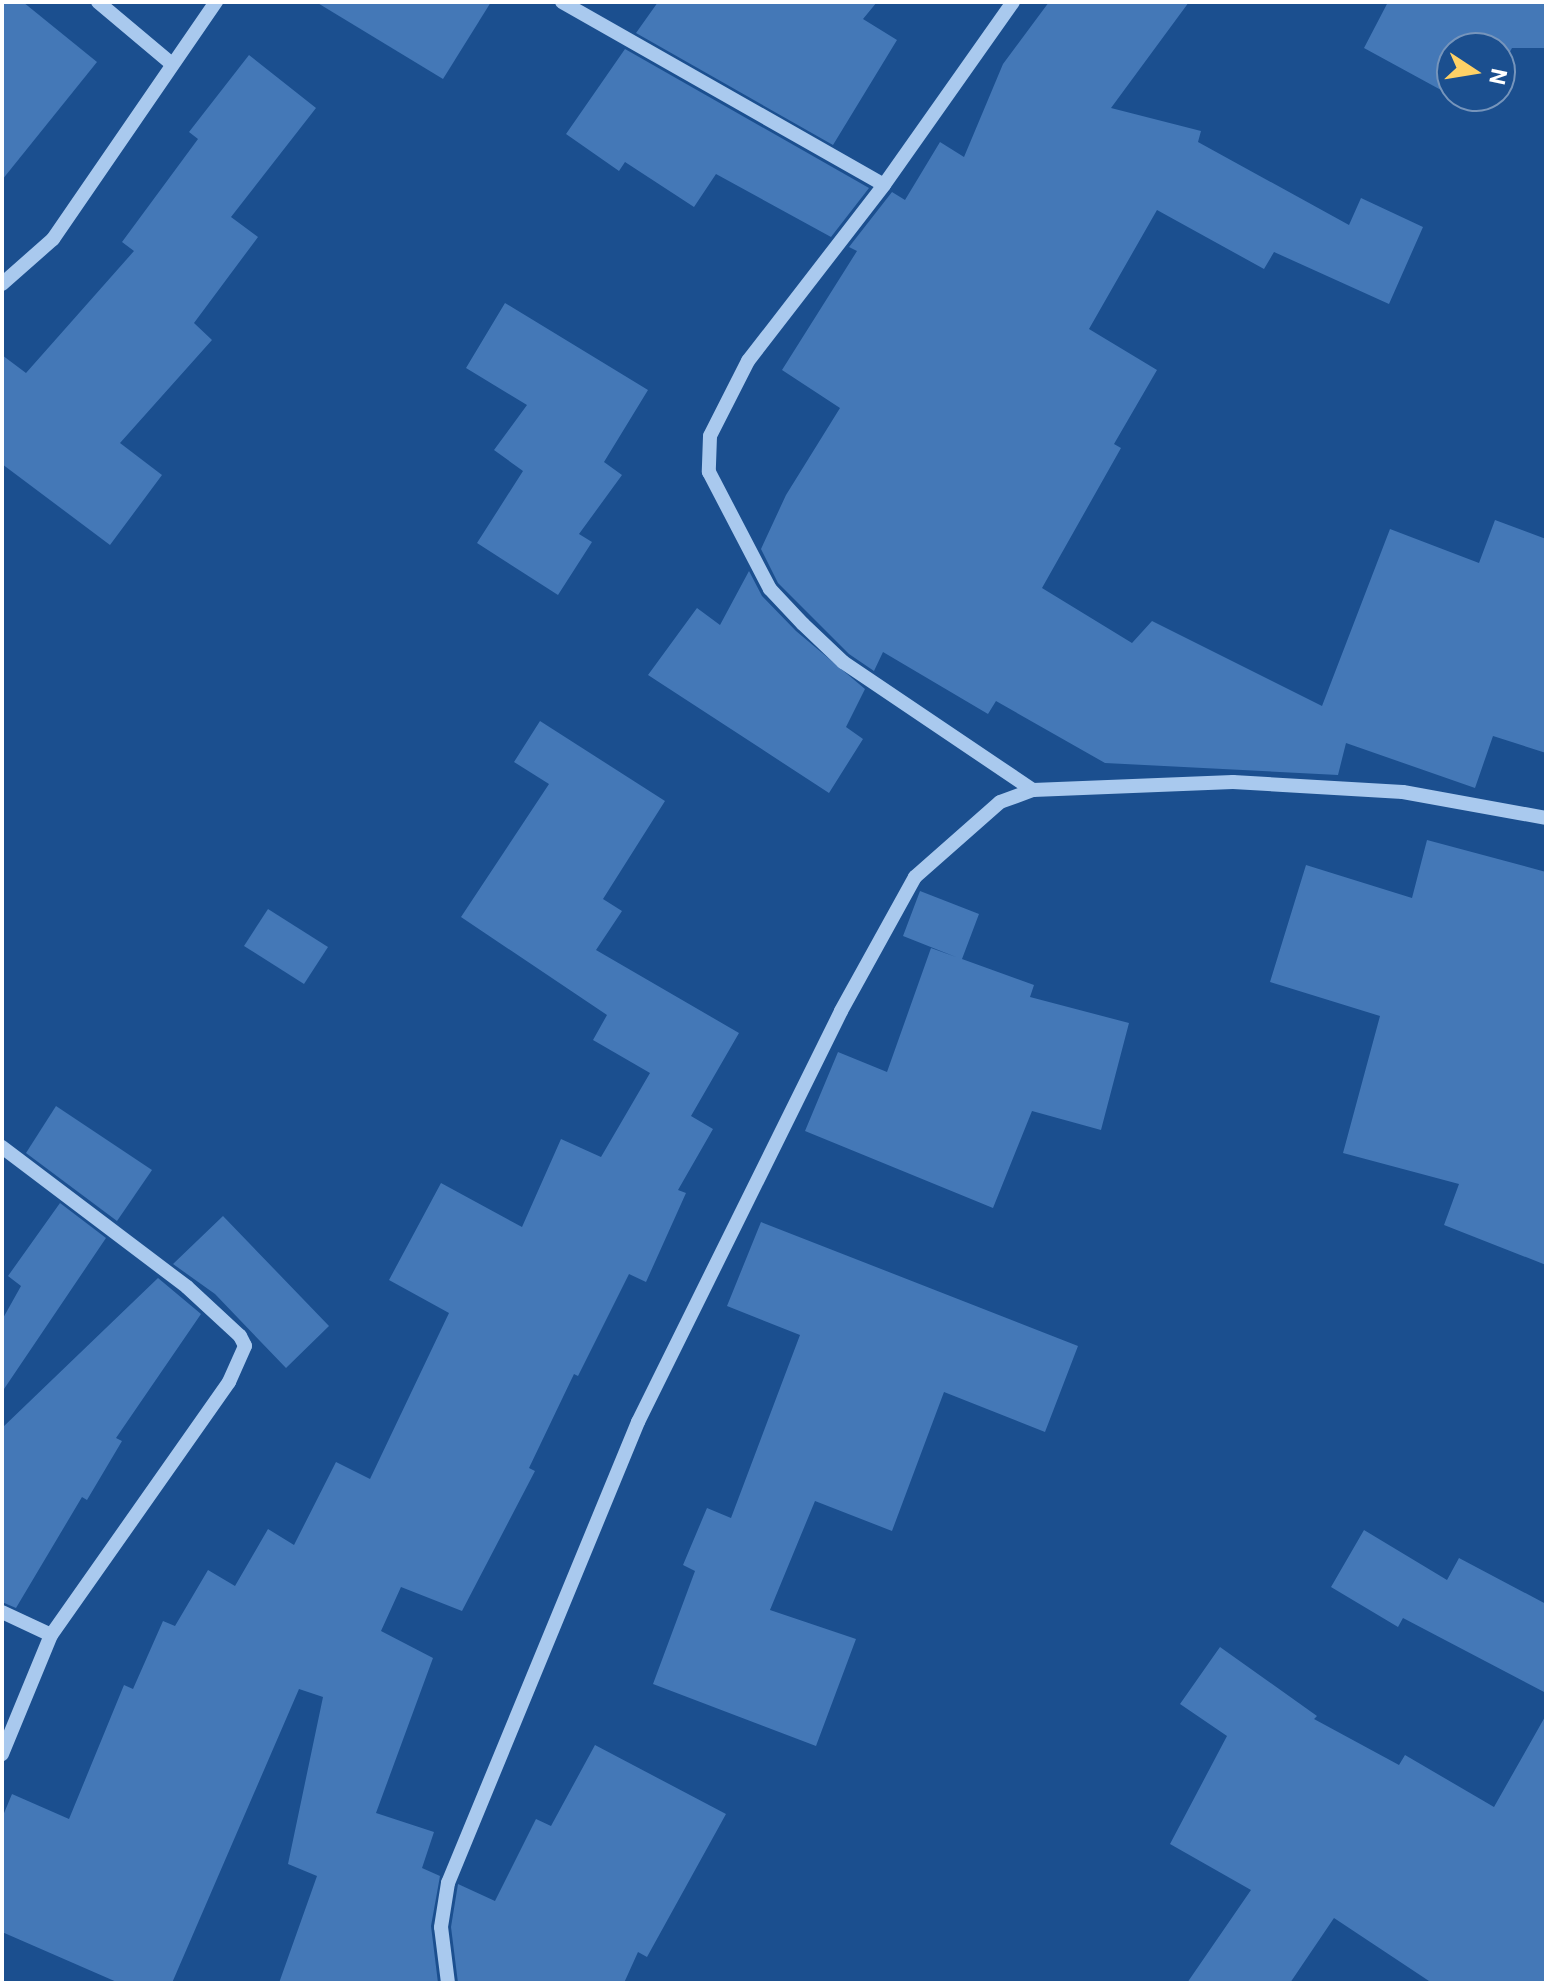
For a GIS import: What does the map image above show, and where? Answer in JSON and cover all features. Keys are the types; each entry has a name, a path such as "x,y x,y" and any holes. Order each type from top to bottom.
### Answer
{"street":[{"path":"98,2 172,64"},
{"path":"2,284 53,239 216,2"},
{"path":"562,2 884,185"},
{"path":"1013,2 884,185 726,397 710,436 709,472 764,578 803,624 843,662 1033,790"},
{"path":"448,1983 441,1927 448,1883 659,1380 841,1011 915,877 1000,802 1033,790 1249,782 1403,792 1546,818"},
{"path":"2,1147 187,1287 240,1336 245,1346 229,1382 51,1635 2,1754"},
{"path":"2,1612 51,1635"}],"building":[{"path":"2,2 23,2 97,62 2,180"},
{"path":"316,2 491,2 443,79"},
{"path":"658,2 877,2 863,19 897,40 833,145 636,33"},
{"path":"1049,2 1189,2 1111,108 1201,131 1198,142 1349,225 1361,198 1423,227 1389,304 1274,252 1264,269 1157,210 1089,329 1157,370 1114,444 1121,448 1042,588 1132,643 1152,621 1322,706 1390,529 1479,563 1495,520 1546,539 1546,753 1493,736 1475,788 1346,743 1338,775 1105,763 996,701 988,714 883,652 874,671 849,654 778,583 761,549 786,495 840,408 782,370 857,251 849,247 892,192 905,200 940,142 964,157 1003,64"},
{"path":"1388,2 1546,2 1546,48 1516,48 1516,32 1436,32 1436,87 1364,48"},
{"path":"625,49 869,188 831,237 716,174 694,207 625,162 619,171 566,134"},
{"path":"249,55 316,108 231,217 258,237 194,323 212,340 120,443 162,475 110,545 2,464 2,355 26,373 134,251 122,242 198,139 189,132"},
{"path":"505,303 648,390 604,462 622,475 579,534 592,542 558,595 477,543 523,471 494,450 527,405 466,368"},
{"path":"749,571 762,596 796,631 865,689 846,727 863,739 829,793 648,675 697,608 720,625"},
{"path":"540,721 665,801 603,899 622,911 596,950 739,1033 691,1116 713,1129 678,1190 686,1193 646,1282 629,1274 578,1376 574,1374 529,1468 535,1471 462,1611 401,1587 381,1631 433,1658 376,1813 434,1832 422,1868 440,1876 431,1926 438,1983 279,1983 317,1876 288,1864 323,1697 299,1689 172,1983 119,1983 2,1932 2,1818 12,1794 69,1819 124,1685 133,1689 163,1621 175,1626 208,1570 235,1586 268,1529 294,1545 336,1462 370,1479 449,1313 389,1280 441,1183 522,1227 561,1139 601,1157 650,1073 593,1040 607,1015 461,917 549,784 514,762"},
{"path":"1427,840 1546,872 1546,1265 1444,1225 1459,1184 1343,1153 1380,1016 1270,982 1306,865 1412,898"},
{"path":"920,891 979,914 962,959 1034,985 1030,997 1129,1023 1101,1130 1032,1111 993,1208 805,1131 838,1052 887,1072 931,948 956,957 903,936"},
{"path":"268,909 328,947 304,984 244,946"},
{"path":"56,1106 152,1170 117,1221 26,1153"},
{"path":"60,1203 106,1238 2,1392 2,1320 21,1286 8,1276"},
{"path":"223,1216 329,1326 286,1368 215,1294 173,1264"},
{"path":"761,1222 1078,1346 1045,1432 944,1392 892,1531 815,1501 770,1610 856,1639 816,1746 653,1684 695,1571 683,1565 707,1508 731,1518 800,1335 727,1306"},
{"path":"158,1278 201,1314 116,1438 122,1441 87,1500 82,1497 16,1608 2,1602 2,1428"},
{"path":"1364,1530 1447,1580 1459,1558 1546,1604 1546,1693 1403,1618 1398,1627 1331,1587"},
{"path":"1220,1647 1317,1716 1314,1719 1399,1765 1405,1755 1494,1807 1546,1715 1546,1983 1432,1983 1334,1918 1290,1983 1187,1983 1251,1890 1170,1844 1227,1736 1180,1704"},
{"path":"595,1745 726,1814 647,1957 638,1952 624,1983 458,1983 451,1927 458,1884 495,1901 536,1819 551,1826"}]}
